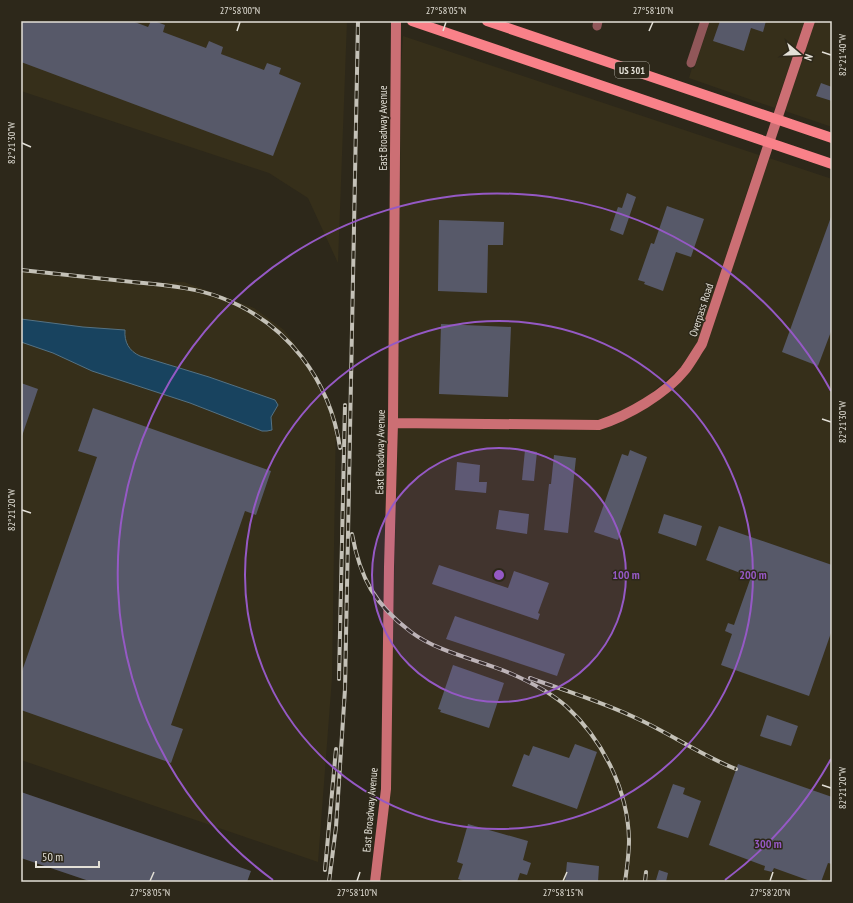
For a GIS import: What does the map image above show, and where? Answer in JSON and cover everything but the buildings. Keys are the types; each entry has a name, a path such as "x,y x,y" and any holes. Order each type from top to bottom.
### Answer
{"main road":[{"name":"East Broadway Avenue","path":"375,882 386,789 389,567 394,423 396,21"},
{"name":"US 301","path":"487,21 832,138"},
{"name":"Overpass Road","path":"394,423 599,425 612,421 651,400 684,371 702,344 810,21"},
{"name":"US 301","path":"416,22 832,164"}],"street":[{"path":"691,63 705,21"}],"shaded area":[{"path":"21,21 347,21 338,263 308,198 269,173 21,91"},
{"path":"710,21 805,21 775,108 689,78 692,68 694,69"},
{"path":"815,21 832,21 832,127 785,111"},
{"path":"403,36 759,155 698,342 680,368 648,396 610,417 598,421 398,418 401,69"},
{"path":"769,158 832,179 832,882 380,882 392,678 398,427 599,430 615,425 636,414 688,374 706,347"},
{"path":"21,270 156,283 184,282 254,308 284,330 307,361 327,397 336,416 332,678 318,862 21,760 21,342 53,353 92,371 190,403 262,431 272,427 271,417 278,405 275,400 133,353 126,343 124,330 83,327 21,319"}],"water":[{"path":"21,319 83,327 125,330 125,338 128,346 133,352 140,356 209,377 275,400 278,405 271,417 272,430 262,431 190,403 92,371 53,353 21,342"}],"railway":[{"path":"329,882 336,827 345,689 358,21"},
{"path":"21,270 167,285 211,294 245,309 266,322 302,357 315,377 326,399 335,423 340,448"},
{"path":"339,679 345,405"},
{"path":"352,534 355,550 371,589 379,601 398,622 411,632 434,645 500,669 540,688 566,706 591,734 611,767 624,803 628,821 629,840 625,882"},
{"path":"530,678 625,713 711,758 736,769"},
{"path":"325,870 336,749"},
{"path":"645,882 646,872"}]}
